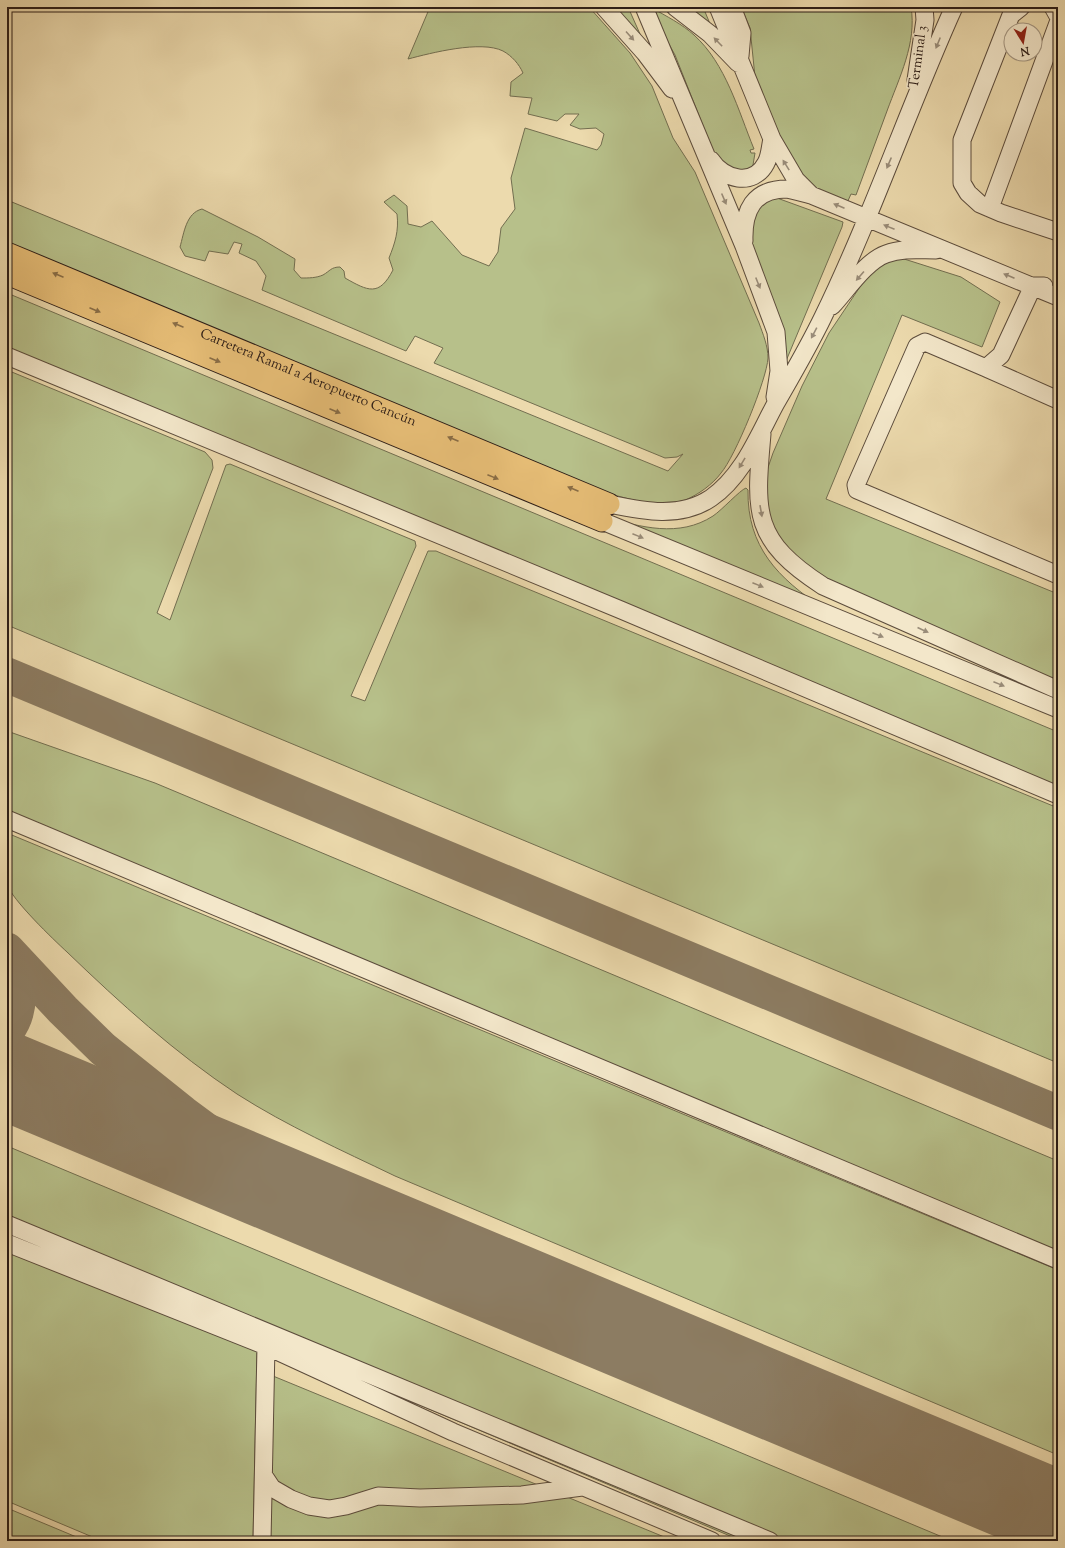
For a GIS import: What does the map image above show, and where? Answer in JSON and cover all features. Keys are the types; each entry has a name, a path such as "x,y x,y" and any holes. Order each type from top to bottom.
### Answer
{"main road":[{"name":"Carretera Ramal a Aeropuerto Cancún","path":"7,253 606,513"},
{"name":"Carretera Ramal a Aeropuerto Cancún","path":"7,274 606,513"}],"street":[{"path":"604,7 645,53 688,111"},
{"path":"644,7 688,111 697,137 744,246 776,332 779,371 774,406"},
{"path":"675,7 710,34 742,64"},
{"path":"718,7 772,139 796,180 811,195"},
{"path":"732,7 742,32 742,64"},
{"name":"Terminal 3","path":"912,108 925,20 924,7"},
{"path":"606,513 663,512 681,510 710,499 723,489 735,475 762,430 823,317 954,7"},
{"path":"1022,7 1011,15 962,140 962,183 974,199 990,208 1058,232"},
{"path":"1053,7 1058,16"},
{"path":"990,208 1058,24"},
{"path":"697,137 717,169 726,176 734,178 743,178 754,175 761,170 766,164 772,139"},
{"path":"744,246 743,224 746,214 754,201 775,190 788,189 811,195 1058,297"},
{"path":"823,317 867,267 878,258 898,251 946,250"},
{"path":"1033,286 1058,286"},
{"path":"986,368 1001,355 1033,286"},
{"path":"1058,400 925,342 921,342 917,346 856,485 858,490 1058,575"},
{"path":"7,356 622,610 1058,795"},
{"path":"762,430 759,475 760,512 765,530 774,544 793,565 823,586 1058,690"},
{"path":"606,513 1058,709"},
{"path":"7,819 1058,1260"},
{"path":"7,1224 770,1541"},
{"path":"7,1242 266,1346 453,1432 712,1541"},
{"path":"262,1541 266,1346"},
{"path":"264,1476 272,1488 290,1499 309,1506 329,1509 346,1506 378,1496 420,1498 522,1495 584,1486"}],"green space":[{"path":"430,7 589,7 630,53 652,86 673,138 695,172 759,323 768,354 762,383 742,435 734,451 718,477 705,489 695,495 685,500 675,502 655,503 607,493 7,244 7,200 668,471 683,454 677,457 665,458 434,363 443,348 415,336 406,351 262,290 266,276 256,261 239,253 242,244 234,242 228,254 209,251 205,261 185,256 180,247 186,224 192,215 202,209 258,237 295,259 294,270 301,278 320,276 333,268 340,267 344,271 345,278 360,286 372,289 378,288 388,279 393,270 389,258 396,237 397,214 384,202 394,195 407,206 408,224 421,227 432,221 462,255 489,266 498,252 501,228 515,209 511,178 525,128 597,150 601,145 604,134 596,128 580,129 570,125 579,114 565,114 557,121 528,114 532,98 510,96 511,82 523,73 515,60 503,51 494,48 469,47 442,51 408,59"},
{"path":"609,7 628,7 640,34 639,37"},
{"path":"684,7 703,7 713,31"},
{"path":"741,7 911,7 911,34 906,60 856,195 851,194 847,203 813,188 793,167 755,77 750,28"},
{"path":"652,8 694,35 715,60 730,88 754,149 750,150 751,153 755,153 753,165 747,172 719,166 675,55 650,10"},
{"path":"777,198 843,222 786,361 752,246 749,225 761,203"},
{"path":"901,258 961,277 1000,302 982,347 902,315 826,499 1058,594 1058,683 809,576 766,525 764,479 773,453 802,386 829,333 878,260"},
{"path":"7,293 1058,732 1058,788 7,349"},
{"path":"7,370 205,452 212,460 213,468 157,613 170,620 226,465 230,464 415,541 416,546 351,696 365,701 428,551 436,551 1058,808 1058,1063 7,625"},
{"path":"746,488 748,490 749,510 753,528 759,544 768,559 779,573 792,585 823,608 605,517 646,527 673,529 687,527 700,523 713,516"},
{"path":"7,731 155,783 1058,1161 1058,1256 7,818"},
{"path":"7,833 1058,1270 1058,1455 395,1176 314,1137 256,1106 192,1062 149,1027 87,971 24,909 10,891 6,880"},
{"path":"7,1146 952,1541 742,1541 7,1231"},
{"path":"7,1249 257,1351 253,1541 102,1541 7,1501"},
{"path":"273,1376 674,1541 265,1541"},
{"path":"7,1508 86,1541 7,1541"}],"taxiway":[{"path":"7,675 1058,1113"},
{"path":"7,950 63,1010 103,1049 183,1113 295,1196"},
{"path":"7,952 14,972 18,992 18,1002 13,1021 7,1031"}],"runway":[{"path":"7,1076 1058,1515"}]}
